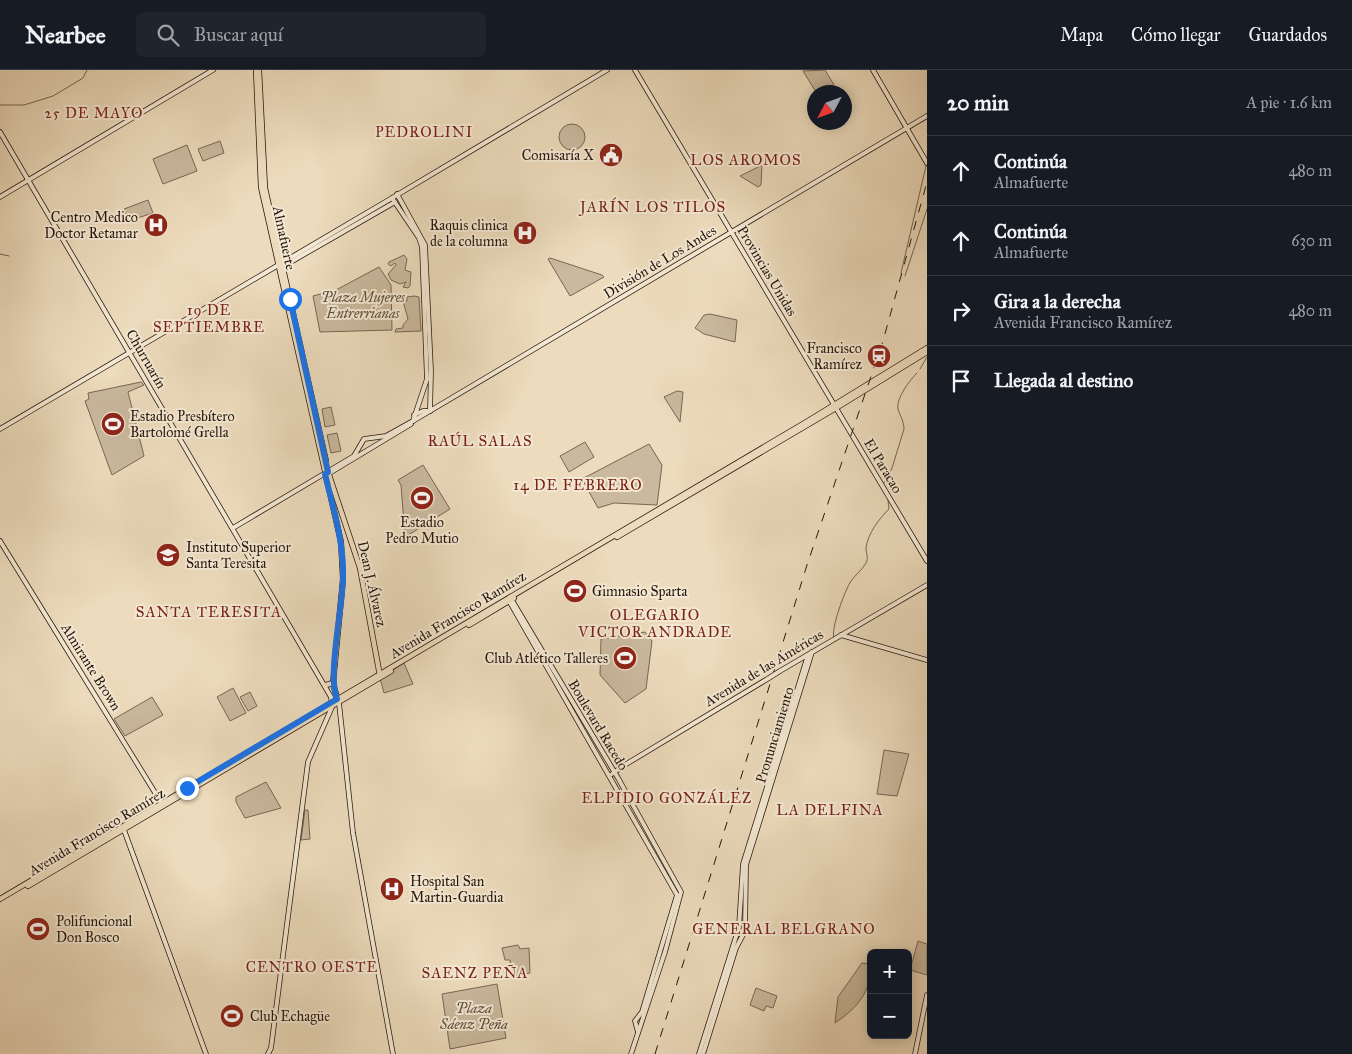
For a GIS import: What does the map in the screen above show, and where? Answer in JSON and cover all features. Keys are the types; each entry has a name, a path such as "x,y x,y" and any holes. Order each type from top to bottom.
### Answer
{"main road":[{"name":"Almafuerte","path":"257,70 265,188 340,536 343,575 333,683 338,701"},
{"name":"Avenida Francisco Ramírez","path":"0,901 835,407 927,350"},
{"name":"Dean J. Álvarez","path":"327,473 360,568 380,676"},
{"path":"326,685 333,683"},
{"name":"Avenida Francisco Ramírez","path":"0,901 124,830 162,804"}],"street":[{"path":"0,197 213,70"},
{"path":"0,429 607,70"},
{"name":"Provincias Unidas","path":"635,70 835,407"},
{"path":"873,70 927,163"},
{"name":"División de Los Andes","path":"327,473 356,454 364,439 386,436 413,421 927,116"},
{"name":"Churruarín","path":"0,132 326,685 332,705"},
{"path":"397,194 425,243 432,380 428,405 430,411"},
{"path":"392,198 422,247 428,379 425,392 413,421"},
{"path":"281,264 401,200"},
{"name":"El Paracao","path":"835,407 927,561"},
{"name":"División de Los Andes","path":"414,415 423,410 430,411"},
{"name":"División de Los Andes","path":"327,473 404,429 413,421"},
{"path":"233,528 327,473"},
{"name":"Almirante Brown","path":"0,541 162,804"},
{"name":"Avenida de las Américas","path":"614,773 780,671 927,585"},
{"name":"Boulevard Racedo","path":"509,599 608,768 614,773 677,894 631,1054"},
{"path":"841,635 927,660"},
{"name":"Pronunciamiento","path":"701,1054 739,927 743,864 804,666 810,654"},
{"name":"Pronunciamiento","path":"701,1054 736,948 745,931 746,865 810,654"},
{"path":"800,659 804,666"},
{"path":"338,701 353,833 393,1054"},
{"path":"268,1054 271,1048 308,762 332,705"},
{"path":"608,768 614,773"},
{"path":"124,830 206,1054"},
{"path":"915,1054 927,995"},
{"path":"638,1033 636,1025 640,1022"}],"green space":[{"path":"825,70 834,85 812,85 803,71"},
{"path":"572,124 581,128 585,137 581,146 572,150 563,146 559,137 563,128"},
{"path":"220,141 224,153 203,161 198,149"},
{"path":"187,145 197,171 163,184 153,159"},
{"path":"762,165 761,185 758,187 740,176"},
{"path":"148,200 153,213 128,221 124,209"},
{"path":"404,255 407,259 405,270 411,272 410,286 408,288 403,287 406,282 400,284 391,280 388,274 396,265 395,263 391,266 388,264 389,262"},
{"path":"550,258 604,277 570,296 548,259"},
{"name":"Plaza Mujeres Entrerrianas","path":"379,267 391,285 392,330 320,332 313,296 336,290"},
{"path":"407,297 419,297 421,331 395,332 396,329 403,328 408,319 403,301 407,301"},
{"path":"710,314 737,320 735,342 704,334 695,328 704,315"},
{"path":"141,382 144,385 128,392 144,456 112,475 85,401 89,399 88,393"},
{"path":"677,391 683,392 680,422 664,397"},
{"path":"331,407 335,425 325,427 322,409"},
{"path":"337,433 341,451 331,453 327,435"},
{"path":"585,442 594,457 569,472 560,456"},
{"path":"649,444 662,465 657,505 614,503 598,508 582,479"},
{"name":"Estadio Pedro Mutio","path":"423,465 450,509 405,537 401,485 398,480"},
{"name":"Club Atlético Talleres","path":"645,632 652,641 646,689 625,703 600,675 601,639"},
{"path":"404,663 413,684 384,693 380,678"},
{"path":"233,688 246,713 230,721 217,697"},
{"path":"250,692 257,706 248,711 240,697"},
{"path":"152,697 163,715 125,736 114,719"},
{"path":"884,750 909,754 897,796 877,794"},
{"path":"266,782 281,808 245,818 236,802 236,797"},
{"path":"305,810 308,810 310,839 301,840"},
{"path":"918,941 927,944 927,975 912,971 912,963"},
{"path":"518,945 520,949 529,948 530,973 512,976 510,960 505,960 502,948"},
{"path":"862,963 867,964 867,986 861,999 850,1012 835,1023 838,997"},
{"name":"Plaza Sáenz Peña","path":"497,984 506,1038 450,1049 442,994"},
{"path":"756,988 777,996 773,1008 766,1006 764,1011 750,1005"}],"waterway":[{"path":"0,105 24,105 53,96 83,78 87,70"},
{"path":"901,273 926,166"},
{"path":"905,276 927,209"},
{"path":"0,254 9,256"},
{"path":"920,369 927,357"},
{"path":"884,483 892,468 904,429 898,409 899,400 907,385 917,373"},
{"path":"834,639 834,627 842,601 851,581 867,561 866,548 869,537 889,509 888,501"}],"railway":[{"path":"655,1054 807,565 883,341 927,182"}],"place":[{"name":"Comisaría X","path":"611,155"},
{"name":"Centro Medico Doctor Retamar","path":"156,225"},
{"name":"Raquis clinica de la columna","path":"525,233"},
{"name":"Francisco Ramírez","path":"879,356"},
{"name":"Estadio Presbítero Bartolomé Grella","path":"113,424"},
{"name":"Estadio Pedro Mutio","path":"422,498"},
{"name":"Instituto Superior Santa Teresita","path":"168,555"},
{"name":"Gimnasio Sparta","path":"575,591"},
{"name":"Club Atlético Talleres","path":"625,658"},
{"name":"Hospital San Martin-Guardia","path":"392,889"},
{"name":"Polifuncional Don Bosco","path":"38,929"},
{"name":"Club Echagüe","path":"232,1016"}],"district":[{"name":"25 DE MAYO","path":"94,113"},
{"name":"PEDROLINI","path":"424,132"},
{"name":"LOS AROMOS","path":"746,160"},
{"name":"JARÍN LOS TILOS","path":"653,207"},
{"name":"19 DE SEPTIEMBRE","path":"209,318"},
{"name":"RAÚL SALAS","path":"480,441"},
{"name":"14 DE FEBRERO","path":"578,485"},
{"name":"SANTA TERESITA","path":"209,612"},
{"name":"OLEGARIO VICTOR ANDRADE","path":"655,624"},
{"name":"ELPIDIO GONZÁLEZ","path":"667,798"},
{"name":"LA DELFINA","path":"830,810"},
{"name":"GENERAL BELGRANO","path":"784,929"},
{"name":"CENTRO OESTE","path":"312,967"},
{"name":"SAENZ PEÑA","path":"475,973"}],"route":[{"path":"187,788 337,699 333,683 343,585 342,548 325,474 328,472 290,299"}]}
